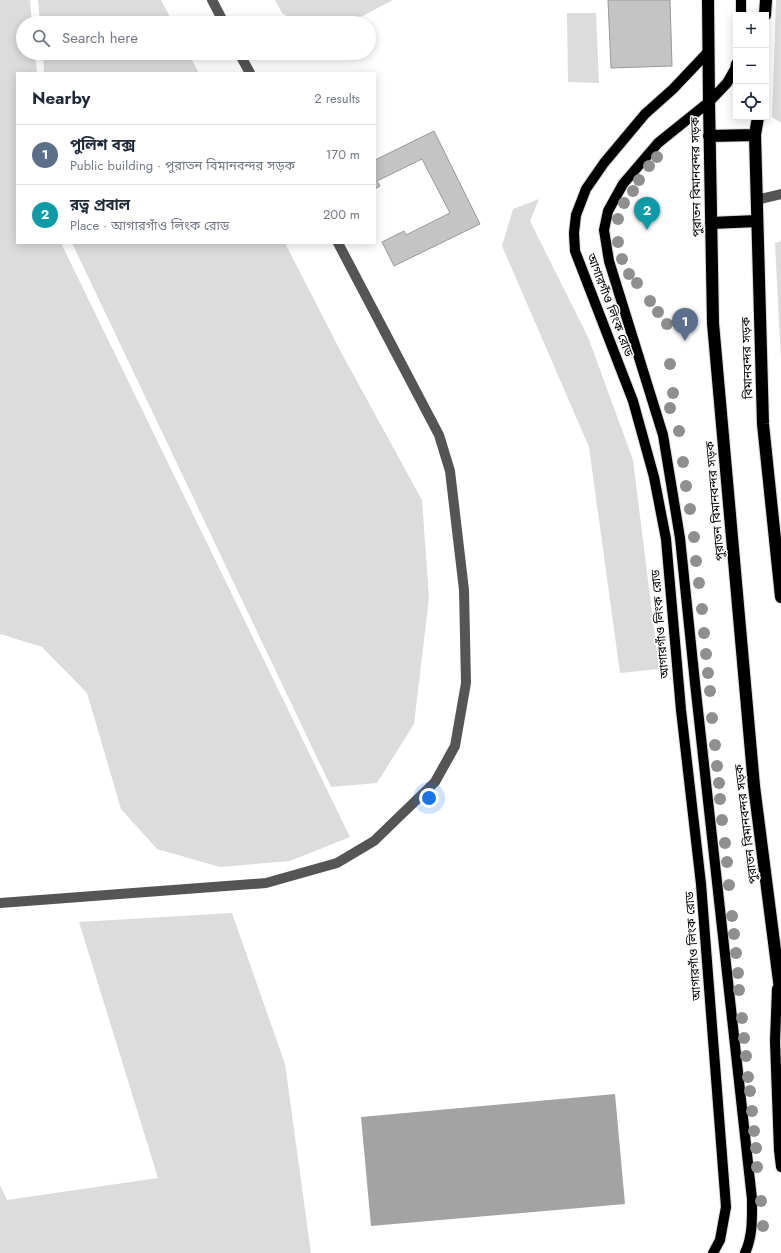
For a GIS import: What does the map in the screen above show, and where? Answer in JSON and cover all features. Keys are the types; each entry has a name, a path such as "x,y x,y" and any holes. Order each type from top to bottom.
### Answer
{"highway":[{"name":"পুরাতন বিমানবন্দর সড়ক","path":"708,0 713,323 754,786 781,997"},
{"path":"765,12 766,0"},
{"name":"বিমানবন্দর সড়ক","path":"757,120 755,134 756,200 763,424 781,597"},
{"path":"709,136 755,134"},
{"path":"711,223 757,222"}],"main road":[{"path":"741,0 741,12"},
{"name":"আগারগাঁও লিংক রোড","path":"708,52 673,89 645,114 604,163 586,189 576,215 574,233 575,251 633,401 654,477 666,539 681,710 701,884 726,1207 720,1240 713,1253"},
{"path":"709,102 727,83 733,72"},
{"name":"আগারগাঁও লিংক রোড","path":"709,102 658,143 623,184 608,211 604,230 609,261 663,435 680,538 695,691 752,1199 752,1224 748,1246 745,1253"},
{"path":"778,975 775,1041 781,1167"}],"lane":[{"path":"212,0 220,16"},
{"path":"243,60 249,72"},
{"path":"756,200 781,194"},
{"path":"0,903 266,883 338,863 374,841 435,782 455,746 466,683 464,590 450,471 439,435 339,244"}],"shaded area":[{"path":"0,0 30,0 31,16 16,16 16,60 36,60 37,72 16,72 16,244 61,244 350,837 290,861 220,867 157,849 121,809 87,693 42,647 0,634"},
{"path":"38,0 161,0 169,16 39,16"},
{"path":"275,0 393,0 363,16 287,16 282,13"},
{"path":"776,0 781,0 781,123 772,117"},
{"path":"567,13 596,13 599,83 568,82"},
{"path":"43,60 192,60 198,72 44,72"},
{"path":"539,199 530,221 588,337 633,460 659,669 620,673 589,447 502,246 513,209"},
{"path":"781,241 781,361 775,243"},
{"path":"72,244 286,244 342,354 422,500 429,598 414,724 377,783 331,787"},
{"path":"232,913 285,1064 311,1253 0,1253 0,1185 7,1200 158,1178 79,922"},
{"path":"615,1094 625,1204 371,1226 361,1117"}],"building":[{"path":"608,0 670,0 672,66 611,68"},
{"path":"434,131 480,224 394,266 382,242 404,231 406,235 450,213 422,159 377,181 380,186 376,188 376,160"}],"place":[{"name":"রত্ন প্রবাল","path":"647,230"},
{"name":"পুলিশ বক্স","path":"685,341"}]}
